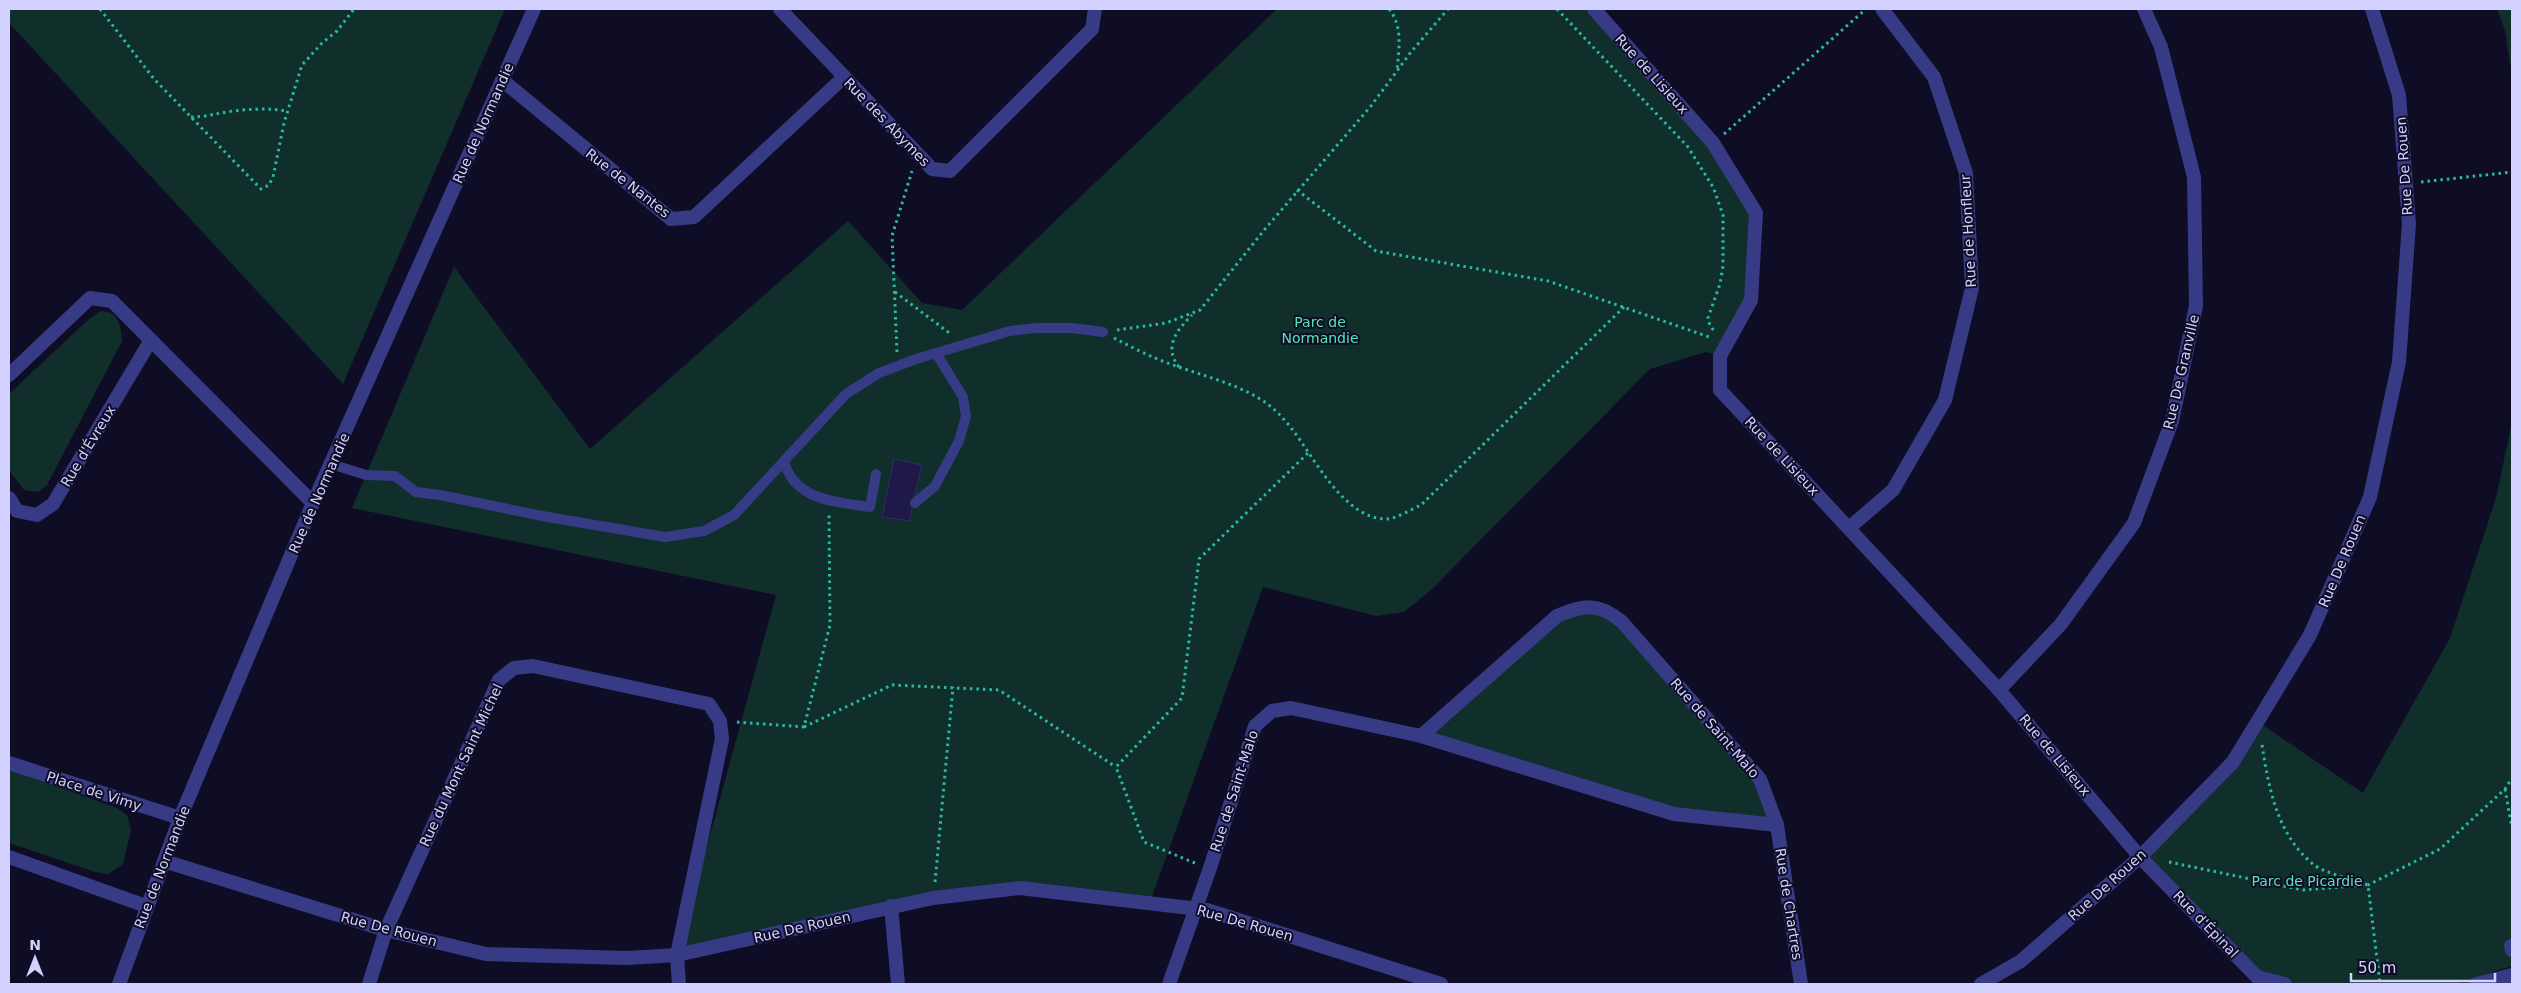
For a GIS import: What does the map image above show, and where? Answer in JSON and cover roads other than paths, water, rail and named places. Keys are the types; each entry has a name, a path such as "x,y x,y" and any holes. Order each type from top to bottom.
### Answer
{"street":[{"name":"Rue de Normandie","path":"119,984 146,906 180,818 314,503 534,9"},
{"name":"Rue des Abymes","path":"780,9 932,169 950,171 1092,29 1095,9"},
{"name":"Rue de Lisieux","path":"1594,9 1713,143 1756,213 1751,300 1720,356 1720,390 1999,690 2140,857"},
{"name":"Rue de Honfleur","path":"1849,528 1893,490 1945,400 1972,288 1966,173 1934,77 1882,9"},
{"name":"Rue De Granville","path":"1999,690 2061,624 2134,523 2172,421 2196,306 2194,177 2161,47 2144,9"},
{"name":"Rue De Rouen","path":"1981,984 2021,962 2140,857 2233,762 2310,635 2370,497 2399,362 2408,224 2399,96 2372,9"},
{"name":"Rue de Nantes","path":"502,80 671,218 694,217 844,77"},
{"path":"9,375 90,298 112,301 314,503"},
{"name":"Rue d'Évreux","path":"9,498 18,511 37,515 53,504 151,340"},
{"name":"Rue de Saint-Malo","path":"1169,984 1210,868 1255,726 1272,711 1291,708 1421,736 1674,814 1777,825 1760,779 1622,622 1609,611 1581,606 1557,616 1421,736"},
{"name":"Rue du Mont Saint Michel","path":"369,984 386,930 499,680 514,668 533,666 709,704 720,720 722,739 677,955"},
{"name":"Place de Vimy","path":"9,763 180,818"},
{"name":"Rue de Chartres","path":"1777,825 1801,984"},
{"path":"9,857 146,906"},
{"name":"Rue d'Épinal","path":"2140,857 2257,977 2279,984"},
{"name":"Rue De Rouen","path":"164,861 386,930 486,954 627,958 677,955 891,906 933,898 1020,888 1207,910 1432,983"},
{"path":"891,906 898,984"},
{"path":"677,955 679,984"},
{"path":"2476,984 2512,975"}],"lane":[{"path":"331,464 366,475 395,476 424,495 440,495 542,516 665,537 704,531 734,515 846,394 879,372 1010,331 1036,328 1072,328 1103,332"},
{"path":"915,503 935,486 959,441 966,416 963,397 936,353"},
{"path":"784,461 787,474 796,485 808,494 870,507 876,474"}],"park label":[{"name":"Parc de Normandie","path":"1320,330"},
{"name":"Parc de Picardie","path":"2307,881"}]}
